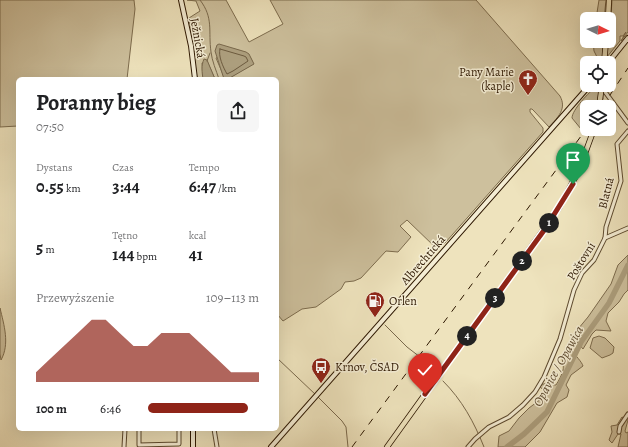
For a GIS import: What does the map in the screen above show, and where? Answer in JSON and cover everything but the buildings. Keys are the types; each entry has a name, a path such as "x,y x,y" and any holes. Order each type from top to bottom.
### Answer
{"main road":[{"name":"Ježnická","path":"181,0 195,77"},
{"path":"608,12 609,0"},
{"path":"614,56 628,38"},
{"name":"Albrechtická","path":"271,447 584,92"},
{"path":"387,447 555,214 576,177 592,136"},
{"path":"192,431 193,447"}],"street":[{"path":"606,92 628,123"},
{"name":"Blatná","path":"606,238 606,227 620,181 618,144 628,131"},
{"name":"Poštovní","path":"468,447 479,435 492,425 508,417 523,405 535,392 544,377 560,339 574,290 582,273 600,251 606,238 628,228"},
{"path":"619,432 620,426 628,414"},
{"path":"124,447 125,431"},
{"path":"139,431 139,446 179,444 179,431"},
{"path":"214,431 217,447"}],"shaded area":[{"path":"0,0 134,0 135,9 127,77 16,77 16,126 0,127"},
{"path":"187,0 226,0 249,42 283,24 270,0 476,0 560,96 562,101 562,109 549,127 532,109 530,109 530,112 543,128 543,132 445,243 436,248 407,220 400,226 411,237 398,252 386,251 361,278 354,281 345,282 341,289 316,307 302,309 283,321 279,316 279,77 230,77 253,64 248,55 234,49 216,58 224,77 214,77 207,61 202,63 203,77 197,77 189,18 200,11 196,1"},
{"path":"599,0 606,0 605,12 597,12"},
{"path":"612,0 628,0 628,32 621,41 626,32 623,36 620,36 620,41 616,46 616,12 611,12"},
{"path":"594,48 614,48 608,56 596,56"},
{"path":"602,92 603,99 582,100 589,93"},
{"path":"580,102 580,128 572,118"},
{"path":"628,255 628,290 608,313 606,321 611,331 596,330 583,349 577,342 582,334 578,329 611,284 618,265"},
{"path":"0,308 6,341 4,354 1,360 0,354"},
{"path":"599,336 605,338 614,347 613,353 602,358 590,348 593,338"},
{"path":"572,351 583,366 571,375 566,385 569,390 567,397 557,403 540,432 525,447 498,447 499,436 509,431 529,408 541,399 545,391 540,387 546,383 556,385 563,370 562,358 564,353"},
{"path":"622,417 628,420 625,431 626,433 628,432 628,447 618,447 621,434 618,434 612,443 609,440 612,432 611,426 617,425"}],"water":[{"path":"219,44 246,52 249,54 254,64 231,77 223,77 215,51 217,45"},
{"path":"204,59 207,60 214,77 203,77 202,67"}],"waterway":[{"path":"200,0 209,19 210,44 213,62 218,77"},
{"path":"207,61 210,53"},
{"name":"Opavice / Opawica","path":"507,447 524,434 547,412 581,342 609,303 628,265"},
{"path":"385,325 433,370"},
{"path":"279,360 316,395"},
{"path":"443,381 450,388 467,412 484,447"},
{"path":"318,397 346,427 348,447"}],"railway":[{"path":"607,100 628,68"},
{"path":"352,447 581,136"}],"place":[{"name":"Pany Marie (kaple)","path":"528,96"},
{"name":"Orlen","path":"375,318"},
{"name":"Krnov, ČSAD","path":"321,384"}],"route":[{"path":"425,394 545,229 573,184"}]}
